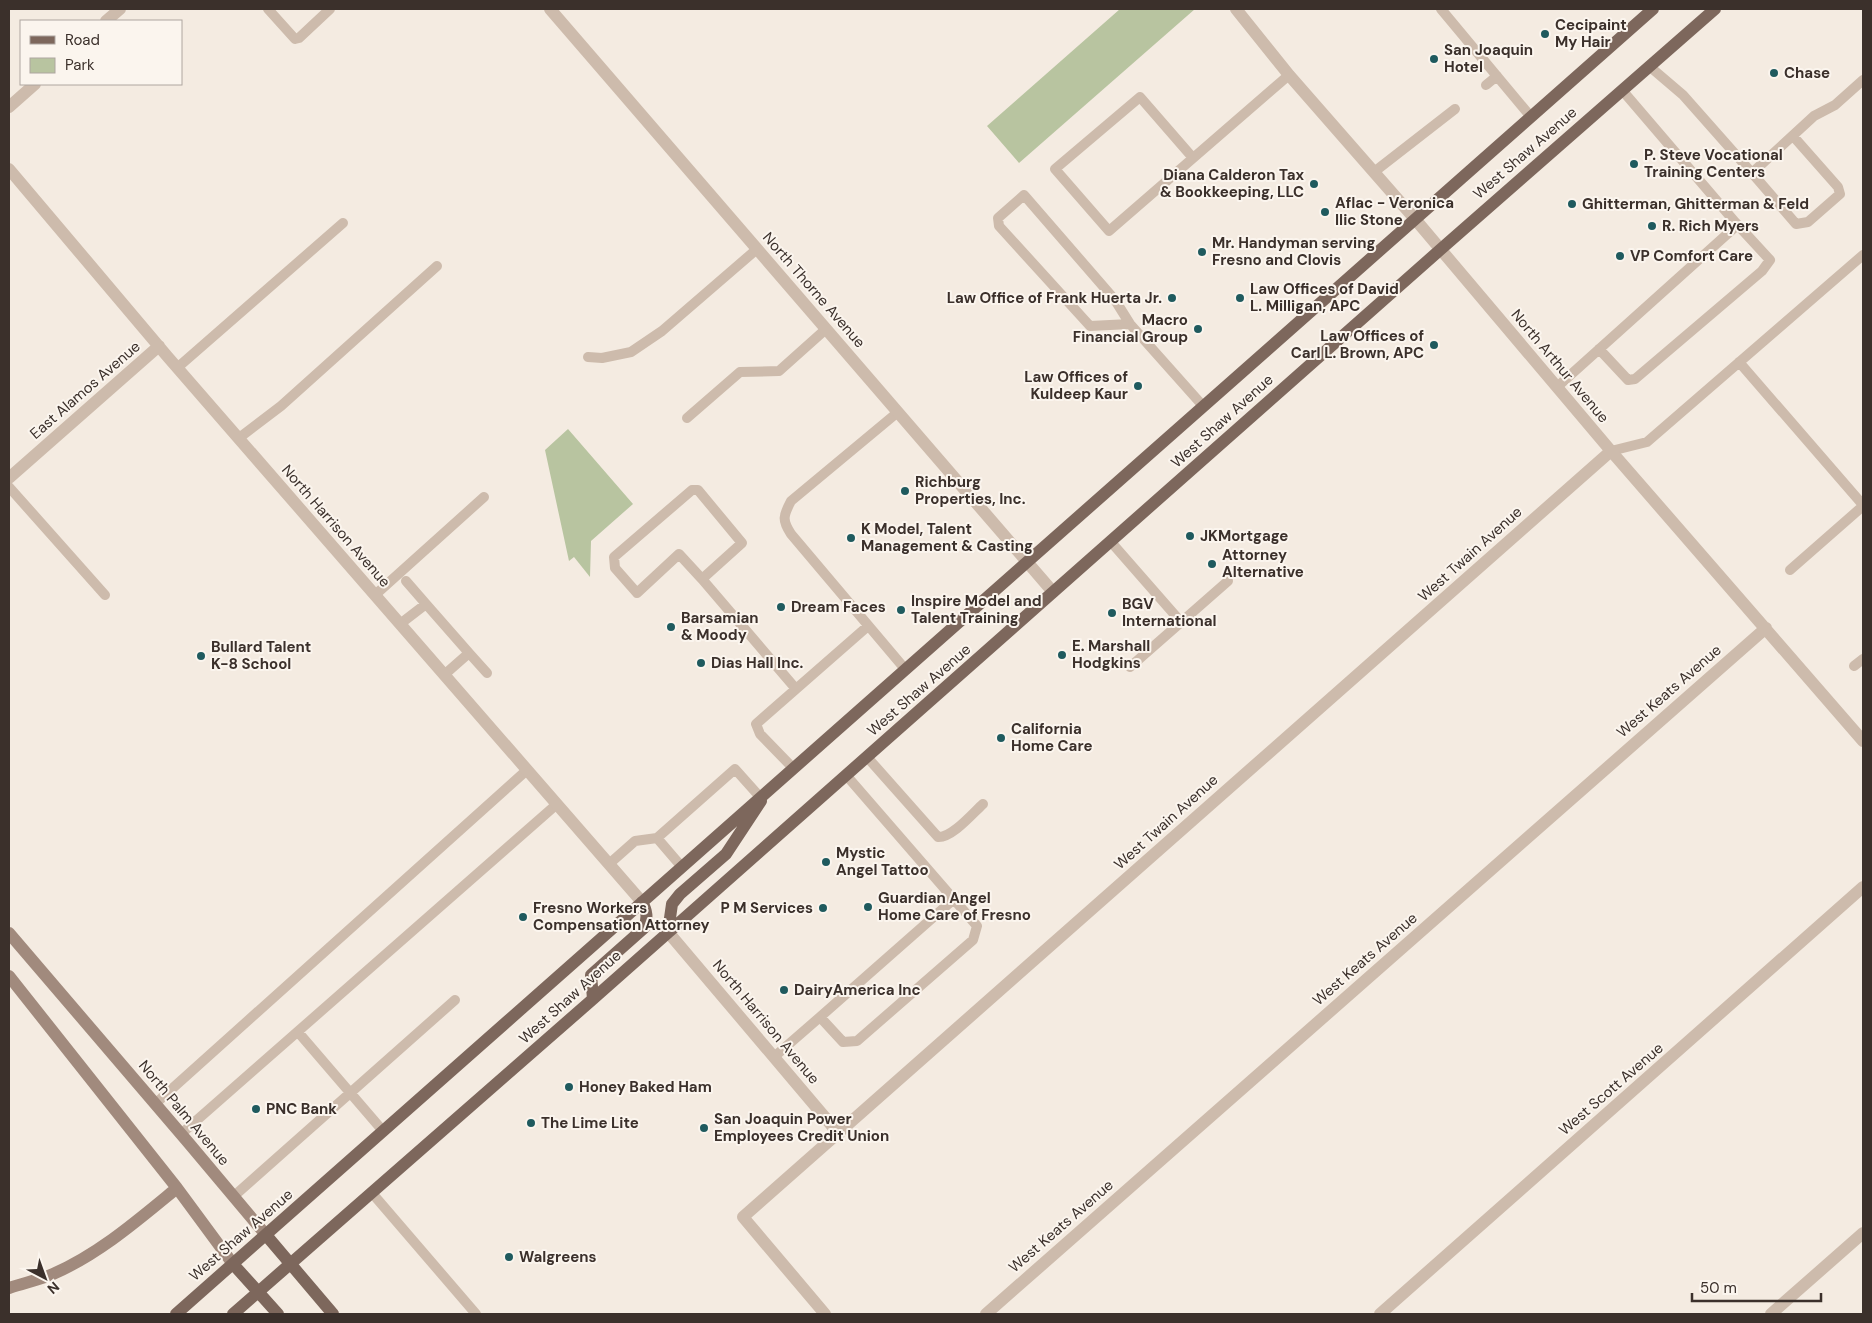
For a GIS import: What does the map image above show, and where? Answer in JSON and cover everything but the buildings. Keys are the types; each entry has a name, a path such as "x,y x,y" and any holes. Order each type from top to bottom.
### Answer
{"main road":[{"name":"West Shaw Avenue","path":"233,1314 1111,542 1440,249 1715,9"},
{"name":"West Shaw Avenue","path":"176,1314 1415,219 1646,11"},
{"path":"668,932 672,904 680,894 726,854 770,788"},
{"path":"593,999 591,975 644,928 647,920 646,910 642,902"},
{"name":"North Palm Avenue","path":"9,933 333,1314"},
{"path":"9,976 177,1188 233,1264 278,1314"},
{"path":"9,1288 53,1274 96,1251 177,1188"}],"street":[{"path":"107,20 120,9"},
{"name":"North Thorne Avenue","path":"550,9 1054,592"},
{"name":"North Arthur Avenue","path":"1236,9 1289,75 1415,219 1610,451 1863,741"},
{"path":"9,107 34,85"},
{"name":"North Harrison Avenue","path":"9,170 177,368 642,902"},
{"name":"East Alamos Avenue","path":"9,478 159,346"},
{"name":"West Twain Avenue","path":"826,1314 743,1217 1610,451"},
{"name":"West Keats Avenue","path":"986,1314 1766,628"},
{"name":"West Scott Avenue","path":"1380,1314 1863,887"},
{"name":"North Harrison Avenue","path":"668,932 839,1134"},
{"path":"1771,1314 1863,1233"}],"lane":[{"path":"268,9 295,39 299,38 330,9"},
{"path":"1441,9 1531,116"},
{"path":"1648,66 1682,95 1796,224 1808,222 1840,194 1838,187 1793,136"},
{"path":"1193,158 1140,97 1055,169 1109,230 1193,158 1289,75"},
{"path":"1486,85 1497,76"},
{"path":"1752,173 1814,116 1835,105 1863,80"},
{"path":"1599,349 1628,380 1635,379 1762,271 1770,260 1622,90"},
{"path":"1374,172 1455,110"},
{"path":"1130,324 1090,326 999,226 998,218 1024,195 1115,300 1130,324 1203,406"},
{"path":"1557,387 1734,228 1735,222"},
{"path":"177,368 343,224"},
{"path":"588,357 602,358 631,352 662,330 757,249"},
{"path":"1610,451 1647,442 1863,255"},
{"path":"239,438 281,406 437,266"},
{"path":"687,418 740,372 779,370 826,328"},
{"path":"1739,362 1863,506 1790,570"},
{"path":"898,412 791,501 785,512 784,523 791,534 905,669"},
{"path":"9,487 105,594"},
{"path":"702,579 742,543 698,490 694,489 614,557 615,568 637,593 679,554 796,689"},
{"path":"375,595 484,497"},
{"path":"1111,542 1181,622"},
{"path":"406,581 487,673"},
{"path":"1130,667 1228,581"},
{"path":"400,624 426,604"},
{"path":"793,768 760,734 756,724 868,626"},
{"path":"444,675 469,653"},
{"path":"1854,666 1863,659"},
{"path":"867,757 938,837 944,838 984,804"},
{"path":"608,864 635,841 657,838 735,769 760,797"},
{"path":"155,1104 527,770"},
{"path":"820,1018 843,1042 857,1041 973,940 977,926 846,775"},
{"path":"181,1134 557,804"},
{"path":"657,838 681,866"},
{"path":"774,1057 954,899"},
{"path":"234,1196 455,1000"},
{"path":"298,1032 383,1131"},
{"path":"372,1193 476,1314"}],"green space":[{"path":"1120,9 1195,9 1019,163 987,126"},
{"path":"568,429 633,504 591,541 590,577 574,557 569,561 545,450"}],"place":[{"name":"Cecipaint My Hair","path":"1545,34"},
{"name":"San Joaquin Hotel","path":"1434,59"},
{"name":"Chase","path":"1774,73"},
{"name":"P. Steve Vocational Training Centers","path":"1634,164"},
{"name":"Diana Calderon Tax & Bookkeeping, LLC","path":"1314,184"},
{"name":"Ghitterman, Ghitterman & Feld","path":"1572,204"},
{"name":"Aflac - Veronica IIic Stone","path":"1325,212"},
{"name":"R. Rich Myers","path":"1652,226"},
{"name":"Mr. Handyman serving Fresno and Clovis","path":"1202,252"},
{"name":"VP Comfort Care","path":"1620,256"},
{"name":"Law Office of Frank Huerta Jr.","path":"1172,298"},
{"name":"Law Offices of David L. Milligan, APC","path":"1240,298"},
{"name":"Macro Financial Group","path":"1198,329"},
{"name":"Law Offices of Carl L. Brown, APC","path":"1434,345"},
{"name":"Law Offices of Kuldeep Kaur","path":"1138,386"},
{"name":"Richburg Properties, Inc.","path":"905,491"},
{"name":"JKMortgage","path":"1190,536"},
{"name":"K Model, Talent Management & Casting","path":"851,538"},
{"name":"Attorney Alternative","path":"1212,564"},
{"name":"Dream Faces","path":"781,607"},
{"name":"Inspire Model and Talent Training","path":"901,610"},
{"name":"BGV International","path":"1112,613"},
{"name":"Barsamian & Moody","path":"671,627"},
{"name":"E. Marshall Hodgkins","path":"1062,655"},
{"name":"Bullard Talent K-8 School","path":"201,656"},
{"name":"Dias Hall Inc.","path":"701,663"},
{"name":"California Home Care","path":"1001,738"},
{"name":"Mystic Angel Tattoo","path":"826,862"},
{"name":"Guardian Angel Home Care of Fresno","path":"868,907"},
{"name":"P M Services","path":"823,908"},
{"name":"Fresno Workers Compensation Attorney","path":"523,917"},
{"name":"DairyAmerica Inc","path":"784,990"},
{"name":"Honey Baked Ham","path":"569,1087"},
{"name":"PNC Bank","path":"256,1109"},
{"name":"The Lime Lite","path":"531,1123"},
{"name":"San Joaquin Power Employees Credit Union","path":"704,1128"},
{"name":"Walgreens","path":"509,1257"}]}
